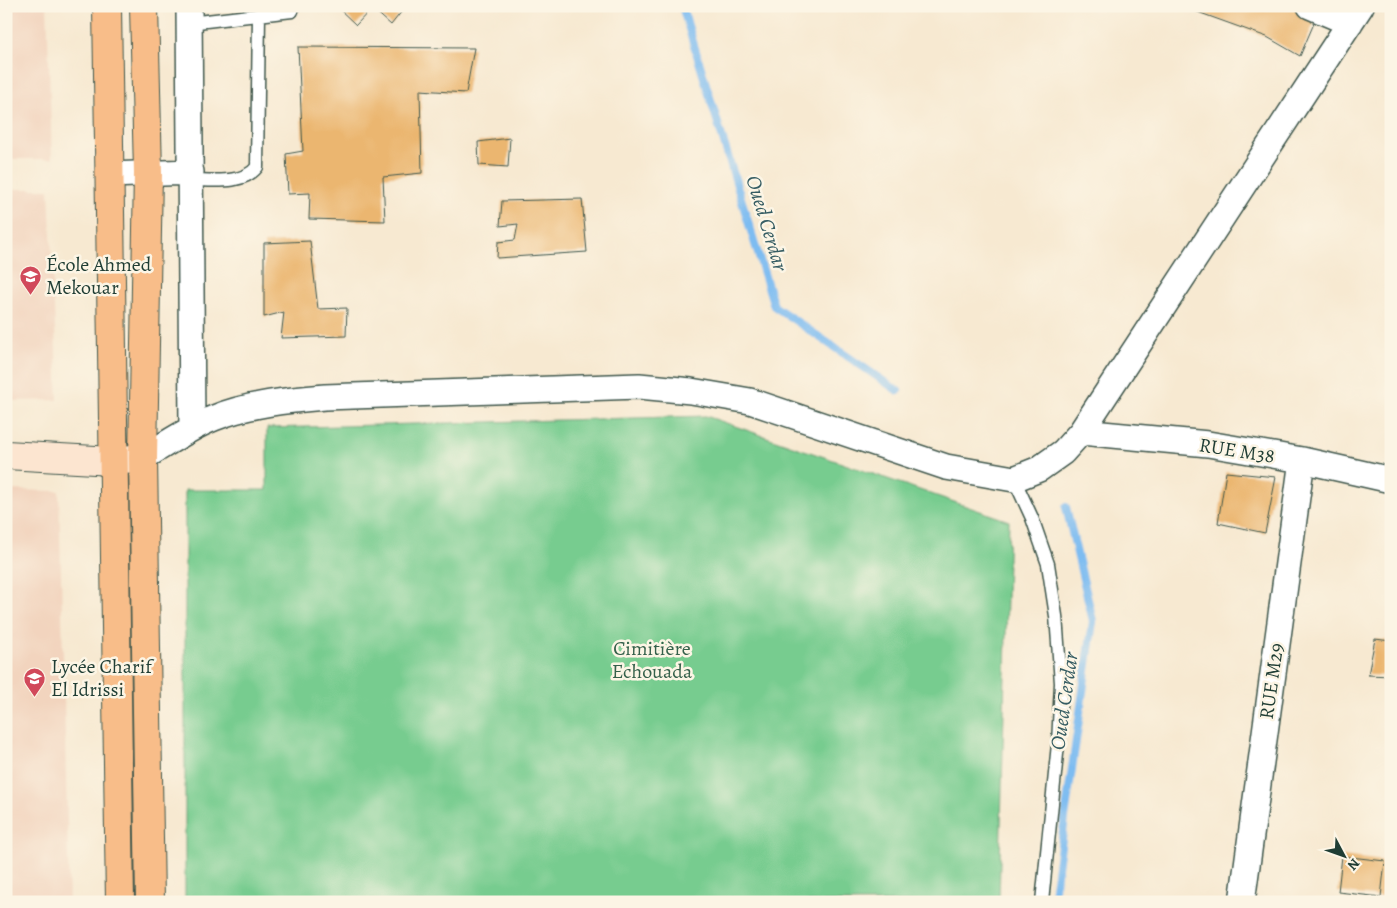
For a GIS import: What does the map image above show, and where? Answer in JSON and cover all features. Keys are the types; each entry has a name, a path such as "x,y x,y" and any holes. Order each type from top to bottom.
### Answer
{"main road":[{"path":"107,6 120,902"},
{"path":"144,6 148,173 143,458 150,902"},
{"path":"6,455 113,461 143,458"}],"street":[{"path":"143,458 192,428 231,413 287,400 638,386 691,391 750,401 946,467 1014,479 1039,469 1063,452 1081,432 1356,15 1310,6"},
{"path":"189,15 192,428"},
{"path":"109,175 148,173 191,176"},
{"name":"RUE M38","path":"1081,432 1208,444 1302,460 1391,480"},
{"name":"RUE M29","path":"1242,902 1302,460"}],"lane":[{"path":"189,15 258,14 292,11"},
{"path":"191,176 241,179 251,175 257,167 258,14"},
{"path":"1014,479 1032,518 1048,564 1056,616 1061,683 1058,744 1042,902"}],"shaded area":[{"path":"6,6 47,6 52,159 6,159"},
{"name":"École Ahmed Mekouar","path":"6,189 49,189 58,400 6,401"},
{"name":"Lycée Charif El Idrissi","path":"6,490 59,491 69,902 6,902"}],"green space":[{"name":"Cimitière Echouada","path":"706,416 1009,521 999,902 185,902 185,490 267,490 267,428"}],"building":[{"path":"336,6 406,6 391,25 372,8 356,25"},
{"path":"1181,6 1299,6 1318,14 1300,56 1267,37"},
{"path":"298,47 474,48 466,93 420,90 422,173 383,177 385,221 309,219 310,193 288,194 286,154 303,151"},
{"path":"510,138 508,167 479,165 478,142"},
{"path":"582,199 587,252 497,258 498,242 515,240 518,224 500,226 502,201"},
{"path":"310,241 318,309 347,308 346,336 281,338 284,312 264,317 264,243"},
{"path":"1226,472 1276,477 1265,533 1218,523"},
{"path":"1375,639 1391,641 1391,676 1368,675"},
{"path":"1342,856 1385,861 1381,897 1338,892"}],"waterway":[{"name":"Oued Cerdar","path":"682,6 774,306 898,391"},
{"name":"Oued Cerdar","path":"1053,902 1093,621 1066,507"}],"place":[{"name":"École Ahmed Mekouar","path":"30,295"},
{"name":"Lycée Charif El Idrissi","path":"35,697"}]}
